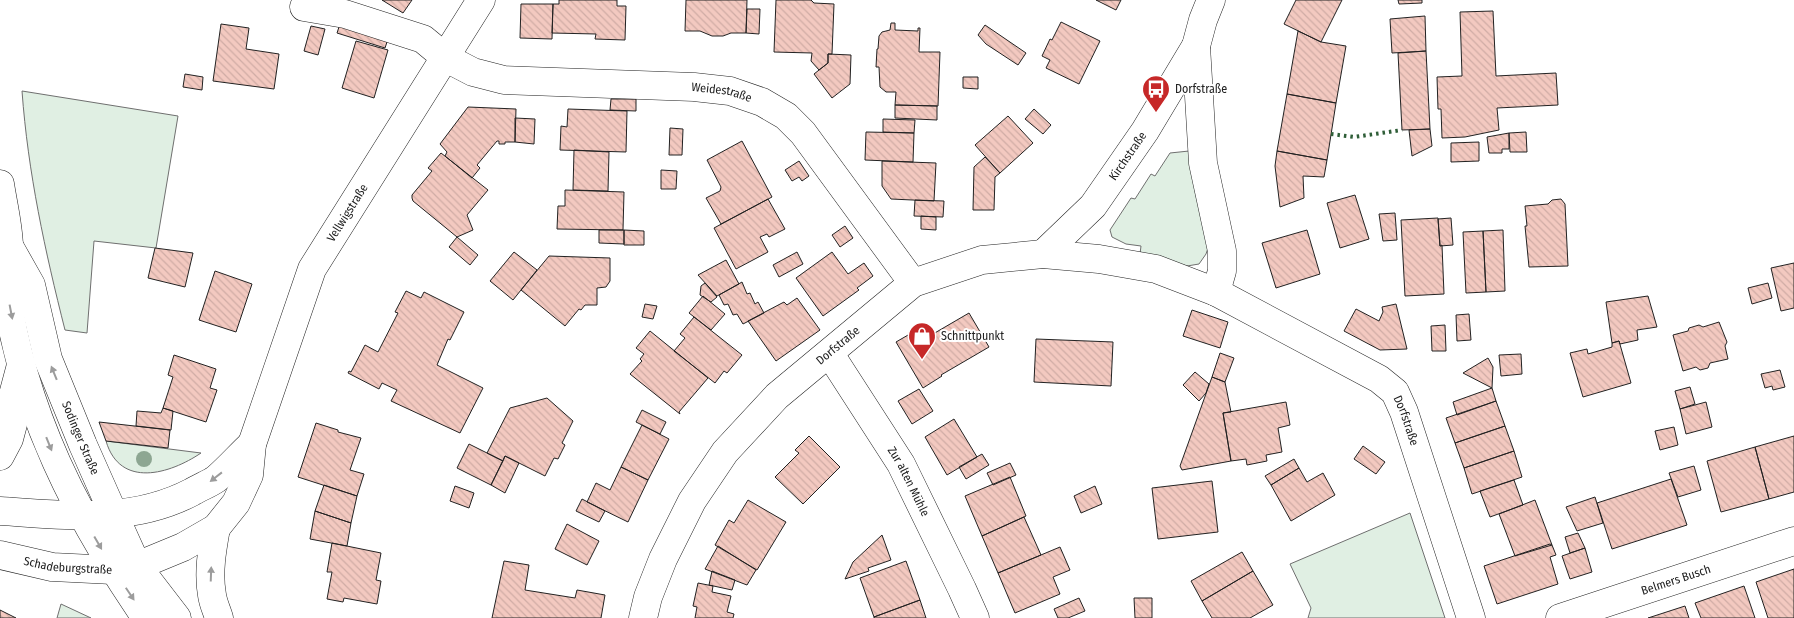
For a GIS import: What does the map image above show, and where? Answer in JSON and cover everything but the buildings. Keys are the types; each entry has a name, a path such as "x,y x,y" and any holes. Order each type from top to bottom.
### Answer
{"street":[{"name":"Vellwigstraße","path":"125,568 183,547 216,528 236,503 249,475 252,444 312,269 481,0"},
{"name":"Kirchstraße","path":"1043,254 1093,206 1145,131 1196,46 1211,0"},
{"name":"Weidestraße","path":"304,7 345,14 423,39 446,58 473,72 504,80 694,87 730,91 762,102 786,116 803,133 913,283"},
{"name":"Kirchstraße","path":"1196,46 1203,163 1222,251 1222,271 1216,292"},
{"name":"Sodinger Straße","path":"0,184 9,246 6,288 21,364 48,442 68,490 82,516 125,568 177,618"},
{"name":"Sodinger Straße","path":"9,246 31,285 48,359 82,444 114,515 125,568 146,618"},
{"name":"Dorfstraße","path":"643,618 648,597 663,559 692,501 724,452 777,396 830,354 913,283 982,260 1043,254 1099,259 1156,269 1216,292 1379,379 1395,392 1404,412 1471,618"},
{"name":"Zur alten Mühle","path":"830,354 901,464 975,618"},
{"path":"0,456 9,439 13,424 13,395 21,364"},
{"name":"Vellwigstraße","path":"82,516 114,515 142,511 184,496 215,480 252,444"},
{"path":"0,511 82,516"},
{"path":"216,528 210,581 212,596 219,618"},
{"name":"Belmers Busch","path":"1560,618 1794,541"},
{"name":"Schadeburgstraße","path":"0,555 52,567 125,568"}],"green space":[{"path":"22,91 178,116 156,248 94,241 87,333 65,330 38,212 28,152"},
{"path":"1189,151 1195,190 1208,248 1199,264 1187,266 1140,254 1141,246 1126,244 1112,237 1110,230 1131,198 1135,199 1151,174 1155,176 1170,153"},
{"path":"106,441 201,453 175,467 147,473 134,471 122,466 113,456"},
{"path":"1410,513 1445,618 1308,618 1311,608 1290,564"},
{"path":"61,604 91,618 57,618"}],"hedge":[{"path":"1331,134 1354,137 1402,130"}],"place":[{"name":"Dorfstraße","path":"1156,113"},
{"name":"Schnittpunkt","path":"922,360"}]}
